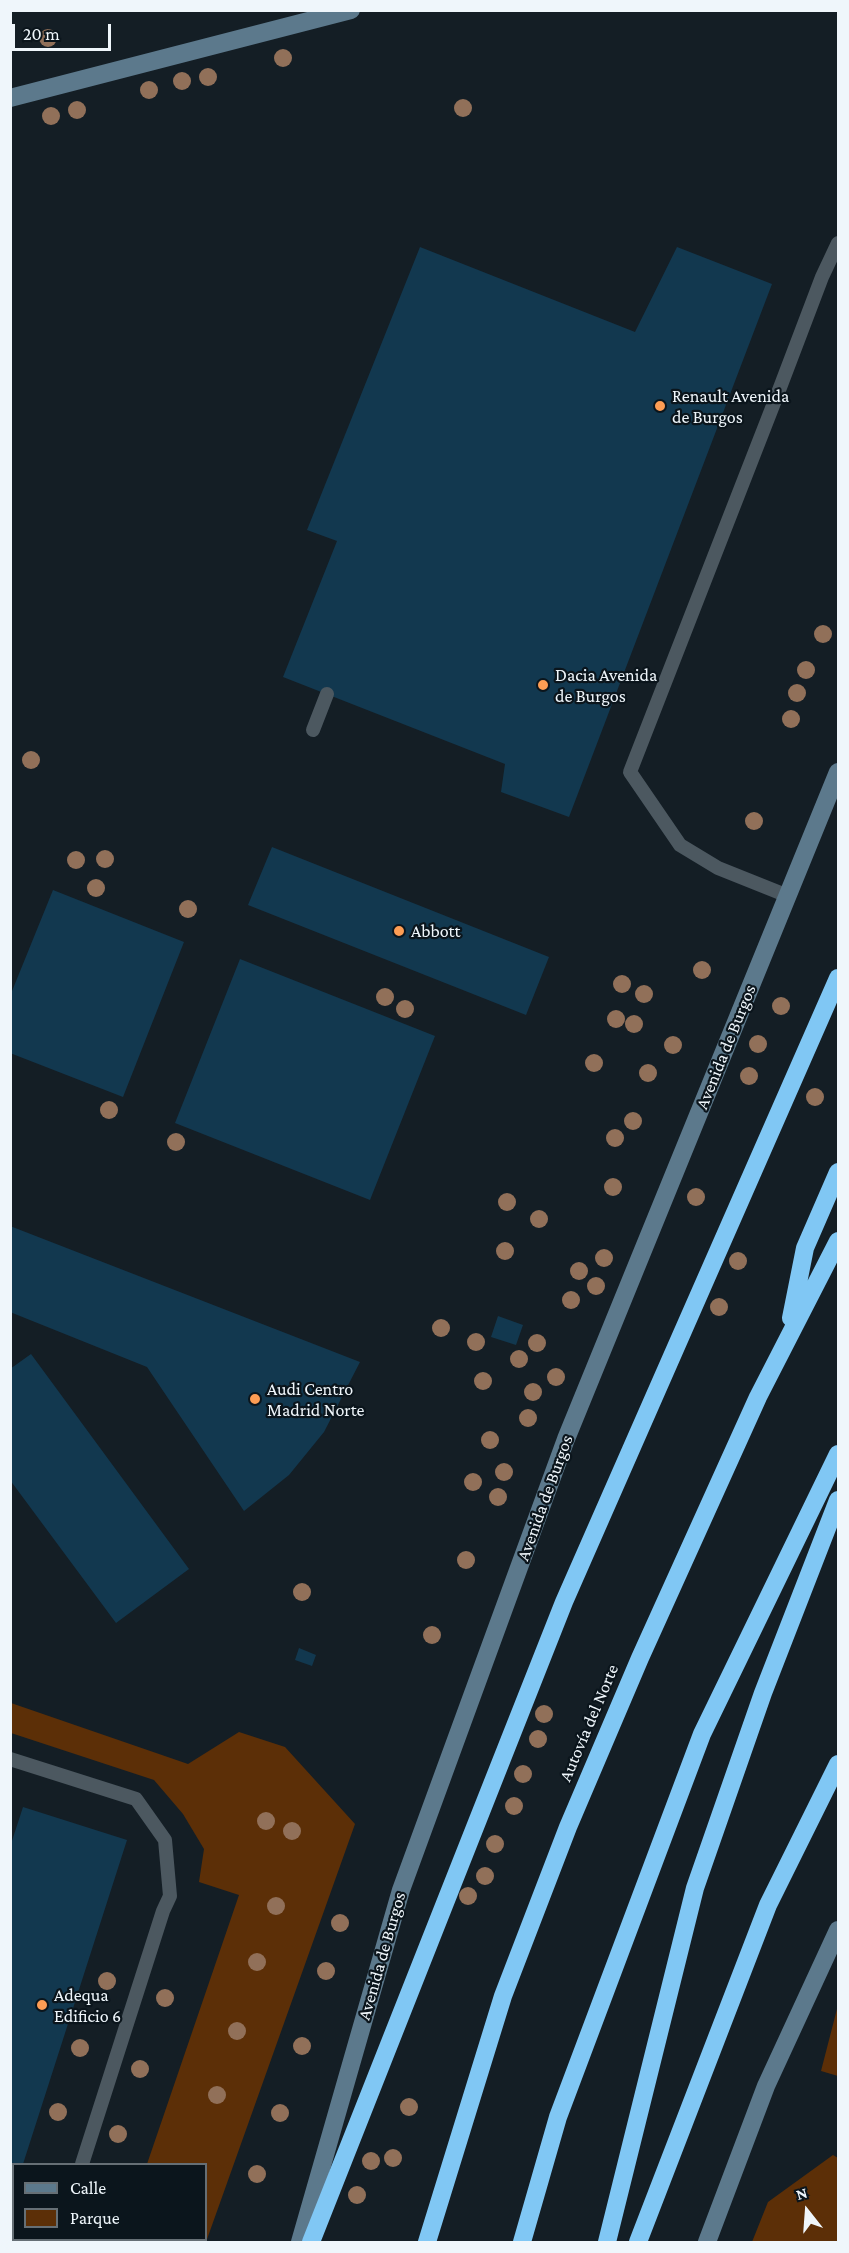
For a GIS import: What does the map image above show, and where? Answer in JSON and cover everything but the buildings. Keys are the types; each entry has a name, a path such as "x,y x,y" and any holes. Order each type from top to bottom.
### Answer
{"highway":[{"path":"311,2242 564,1602 838,978"},
{"path":"787,1339 805,1248 838,1172"},
{"name":"Autovía del Norte","path":"428,2242 503,1996 568,1827 639,1658 758,1397 838,1241"},
{"path":"522,2242 558,2117 702,1734 838,1454"},
{"path":"607,2242 695,1888 764,1693 838,1500"},
{"path":"638,2242 768,1905 838,1764"}],"street":[{"path":"10,98 351,10"},
{"name":"Avenida de Burgos","path":"300,2242 401,1890 566,1439 838,772"},
{"path":"707,2242 766,2086 838,1930"}],"lane":[{"path":"788,896 718,868 680,845 630,772 822,277 838,243"},
{"path":"313,730 327,694"},
{"path":"10,1759 135,1798 165,1840 170,1896 163,1911 82,2163"}],"green space":[{"path":"11,1703 188,1764 239,1732 285,1747 355,1824 207,2239 207,2163 147,2163 239,1895 199,1882 204,1849 183,1814 154,1780 11,1733"},
{"path":"838,2005 838,2076 821,2071"},
{"path":"833,2155 838,2158 838,2242 752,2242 768,2202"},
{"path":"120,2241 206,2241 206,2242"}],"place":[{"name":"Renault Avenida de Burgos","path":"660,406"},
{"name":"Dacia Avenida de Burgos","path":"543,685"},
{"name":"Abbott","path":"399,931"},
{"name":"Audi Centro Madrid Norte","path":"255,1399"},
{"name":"Adequa Edificio 6","path":"42,2005"}]}
